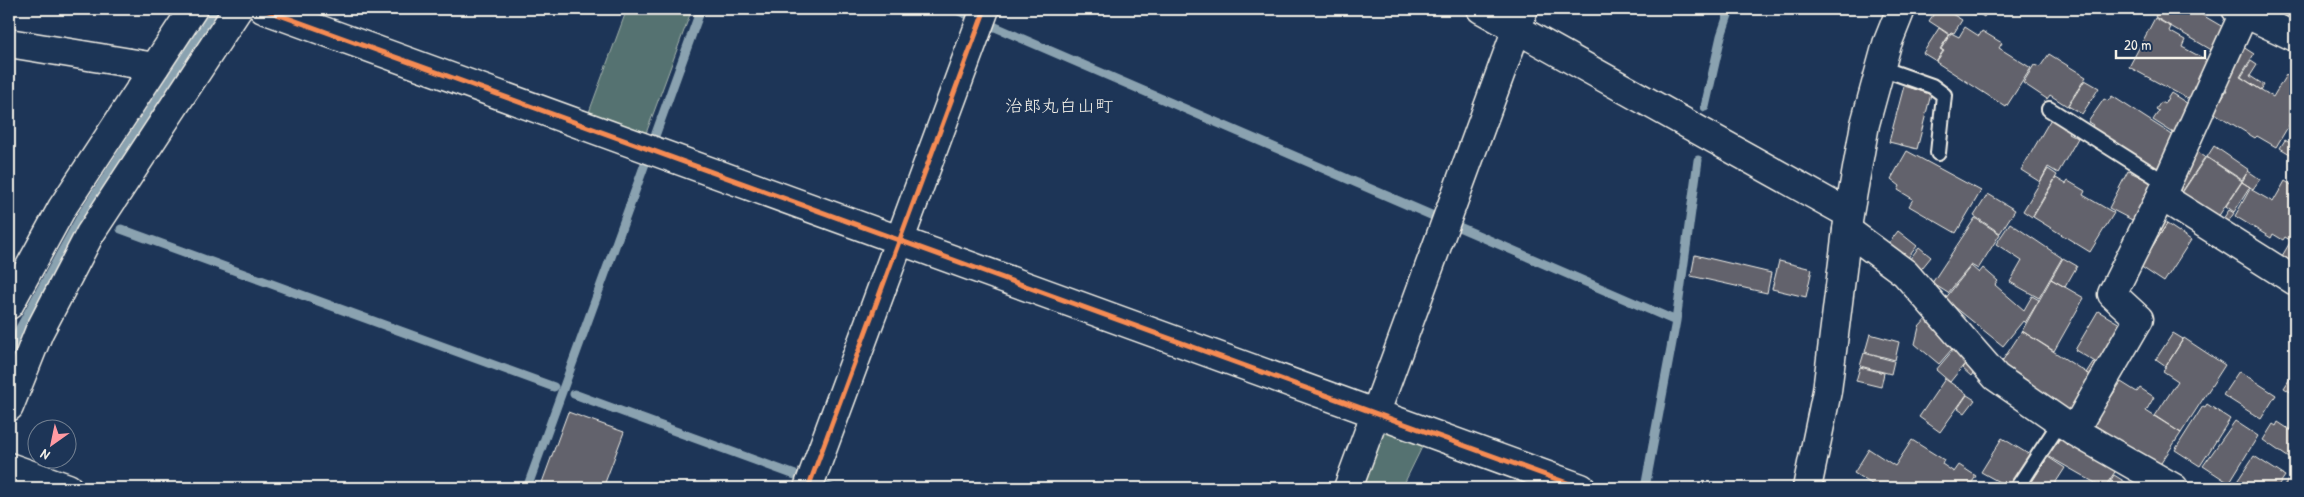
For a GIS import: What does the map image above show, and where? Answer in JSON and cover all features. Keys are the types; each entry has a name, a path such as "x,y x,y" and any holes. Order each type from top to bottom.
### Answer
{"street":[{"path":"9,304 62,208 193,9"},
{"path":"9,407 38,332 90,234 238,9"},
{"path":"263,9 1581,488"},
{"path":"808,488 985,9"},
{"path":"1481,9 1520,19 1848,222 1905,273 1996,377 2067,426 2174,488"},
{"path":"1807,488 1827,391 1848,222 1865,124 1901,9"},
{"path":"2067,426 2138,319 2112,294 2164,190 2240,11 2295,37"},
{"path":"1348,488 1520,19"},
{"path":"9,43 155,67"},
{"path":"2164,190 2295,281"},
{"path":"9,467 68,488"}],"lane":[{"path":"1881,68 1932,86 1944,95 1938,153"},
{"path":"2050,109 2164,190"},
{"path":"2017,488 2067,426"}],"green space":[{"path":"627,9 692,9 645,136 588,115"},
{"path":"1393,429 1425,441 1402,488 1357,488 1378,434"}],"building":[{"path":"1937,9 1944,9 1962,20 1954,33 1951,32 1949,34 1929,21"},
{"path":"1963,9 1989,9 1984,17 1976,12 1975,15"},
{"path":"2159,9 2192,9 2228,30 2215,52 2155,17"},
{"path":"2155,18 2171,27 2169,31 2185,40 2182,47 2212,63 2192,101 2129,67"},
{"path":"1965,27 1979,36 1982,31 2002,43 1999,48 2031,68 2006,107 1936,62 1944,51 1941,49 1951,33 1959,37"},
{"path":"1939,28 1949,35 1940,49 1943,51 1936,61 1923,53"},
{"path":"2240,45 2254,54 2240,77 2273,97 2286,75 2295,80 2295,115 2276,147 2257,136 2255,138 2213,112 2227,90 2221,87"},
{"path":"2049,54 2086,77 2067,106 2050,95 2047,99 2023,83 2034,65 2040,67"},
{"path":"2251,61 2257,65 2250,76 2264,85 2261,90 2241,77"},
{"path":"2085,80 2099,88 2082,114 2068,106"},
{"path":"1904,86 1931,94 1917,149 1889,142"},
{"path":"2171,93 2193,107 2175,134 2153,120 2159,111 2156,109 2161,102 2164,104"},
{"path":"2112,96 2177,138 2155,172 2090,130 2093,125 2088,122 2104,99 2108,101"},
{"path":"2052,117 2071,128 2068,133 2078,138 2058,173 2048,167 2040,182 2021,170"},
{"path":"2285,140 2295,146 2295,157 2280,148"},
{"path":"2214,146 2249,170 2242,180 2207,157"},
{"path":"1907,151 1981,191 1956,233 1909,206 1913,199 1898,190 1900,186 1891,179"},
{"path":"2197,151 2205,157 2182,192 2173,187"},
{"path":"2206,157 2242,181 2216,220 2180,196"},
{"path":"2048,169 2057,175 2032,217 2023,211"},
{"path":"2128,171 2155,184 2136,222 2109,208"},
{"path":"2248,171 2260,179 2253,189 2242,182"},
{"path":"2056,178 2066,184 2068,181 2085,191 2083,195 2114,213 2090,252 2033,217"},
{"path":"2285,181 2295,187 2295,231 2290,240 2285,237 2283,240 2273,234 2271,238 2235,216 2250,189 2273,202"},
{"path":"2242,182 2250,187 2234,212 2226,206"},
{"path":"1988,194 2015,210 2000,233 1974,216"},
{"path":"2229,210 2234,213 2226,225 2221,222"},
{"path":"1975,218 2000,234 1978,269 1971,265 1948,293 1932,283"},
{"path":"2161,221 2167,224 2139,266"},
{"path":"2010,223 2062,258 2039,298 2010,282 2022,261 1996,244"},
{"path":"2167,224 2191,240 2164,282 2140,266"},
{"path":"1898,231 1917,246 1907,259 1888,244"},
{"path":"2295,234 2295,264 2282,256"},
{"path":"1919,247 1931,257 1918,273 1906,264"},
{"path":"1695,255 1771,273 1767,293 1691,276"},
{"path":"2063,258 2077,266 2065,287 2051,279"},
{"path":"1779,261 1812,269 1806,297 1772,289"},
{"path":"1971,266 1979,273 1983,268 1998,281 1995,285 2024,310 2032,296 2039,300 2025,323 2023,321 2003,346 1945,299"},
{"path":"2051,279 2084,298 2054,351 2022,331"},
{"path":"2098,311 2125,327 2102,366 2075,350"},
{"path":"1928,317 1958,342 1939,364 1915,344 1919,327"},
{"path":"2022,331 2093,377 2071,411 2007,369 2001,363"},
{"path":"2173,333 2183,339 2166,366 2156,359"},
{"path":"1870,334 1899,342 1895,360 1865,352"},
{"path":"2184,338 2225,365 2181,433 2155,416 2178,381 2163,371"},
{"path":"1953,350 1967,361 1950,382 1936,370"},
{"path":"1864,353 1894,361 1891,374 1860,366"},
{"path":"1967,362 1976,369 1971,376 1962,368"},
{"path":"2093,362 2100,366 2093,377 2086,373"},
{"path":"1860,367 1884,373 1881,387 1856,381"},
{"path":"2239,371 2276,395 2261,419 2223,395"},
{"path":"2295,371 2295,395 2284,388"},
{"path":"1945,379 1967,394 1940,432 1919,417"},
{"path":"2121,382 2137,392 2140,388 2154,397 2146,411 2181,433 2159,466 2093,424"},
{"path":"1967,395 1975,400 1965,413 1958,408"},
{"path":"2207,404 2230,419 2200,466 2175,450 2203,406 2205,407"},
{"path":"568,412 624,432 603,488 540,488"},
{"path":"2235,421 2258,436 2229,483 2203,466"},
{"path":"2278,422 2295,433 2295,462 2263,440 2273,424 2276,426"},
{"path":"2064,431 2119,466 2104,488 2048,456"},
{"path":"2002,438 2030,455 2010,488 1981,472"},
{"path":"1912,440 1944,460 1942,464 1954,472 1959,465 1976,476 1971,484 1978,488 1891,488 1885,485 1883,488 1878,488 1854,473 1869,449 1895,466"},
{"path":"2254,456 2285,476 2277,488 2237,488 2234,486"},
{"path":"2048,457 2065,468 2052,488 2028,488"},
{"path":"2114,475 2135,488 2106,488"},
{"path":"2288,480 2295,485 2295,488 2283,488"},
{"path":"1996,483 2005,488 1993,488"}],"waterway":[{"path":"9,354 19,330 82,215 216,9"},
{"path":"655,136 701,9"},
{"path":"954,9 970,16"},
{"path":"1705,107 1721,36 1730,9"},
{"path":"2275,9 2295,18"},
{"path":"993,26 1438,218"},
{"path":"1645,488 1676,321 1698,160"},
{"path":"527,488 646,161"},
{"path":"1459,227 1676,321"},
{"path":"121,229 554,387"},
{"path":"574,394 798,476"},
{"path":"825,486 831,488"}],"cycle path":[{"path":"263,9 1581,488"},
{"path":"808,488 985,9"}],"district":[{"name":"治郎丸白山町","path":"1059,105"}]}
